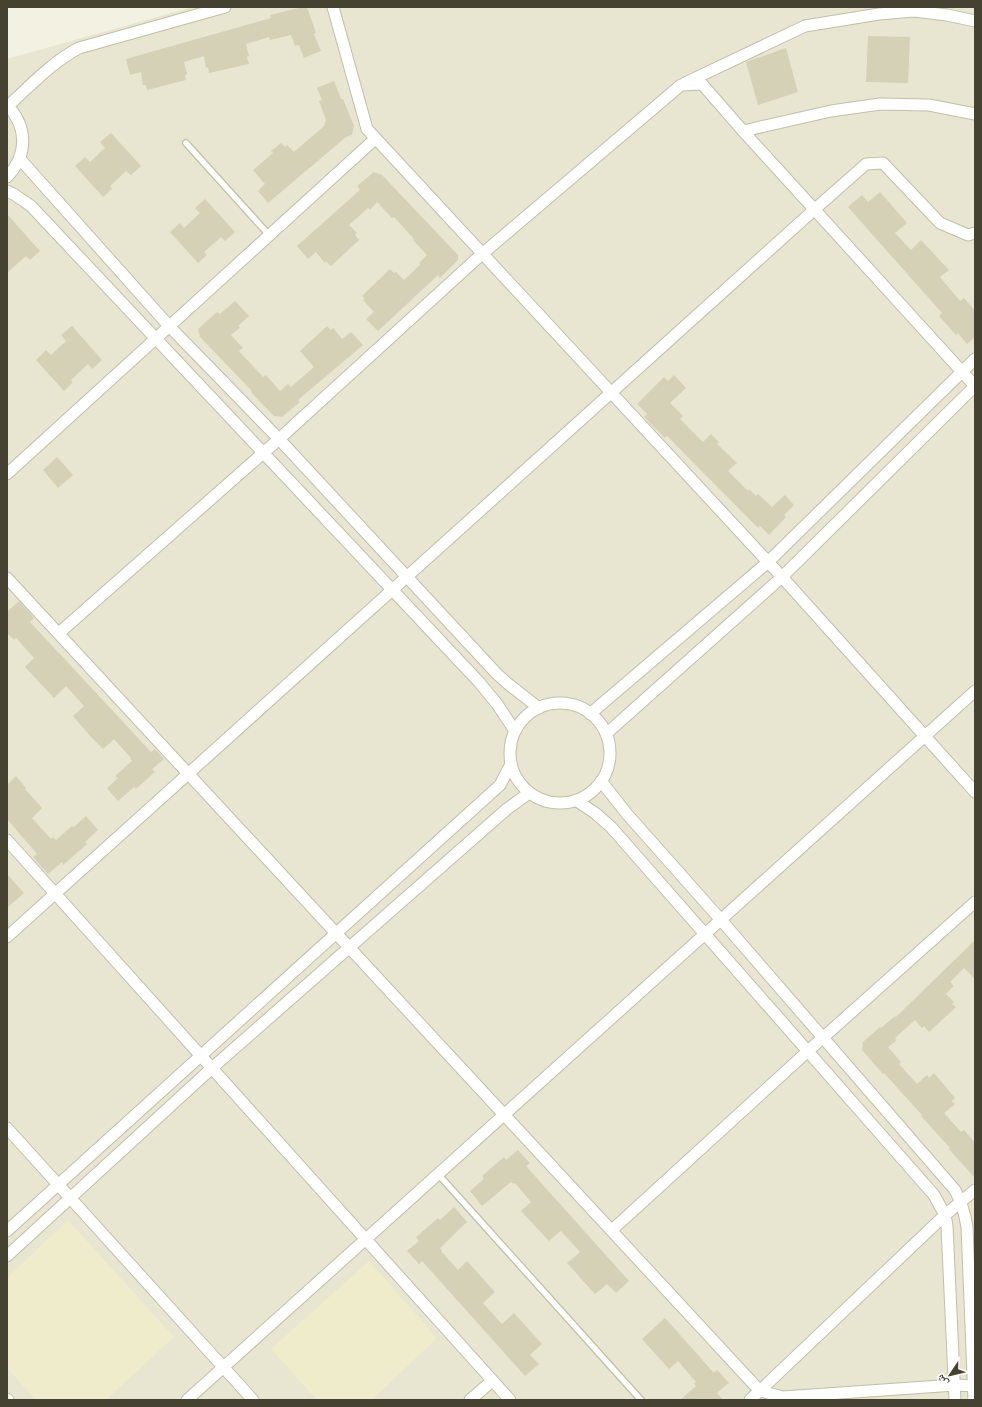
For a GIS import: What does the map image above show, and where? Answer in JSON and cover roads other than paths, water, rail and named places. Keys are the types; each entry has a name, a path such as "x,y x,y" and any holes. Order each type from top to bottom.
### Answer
{"street":[{"path":"7,177 14,170 20,159 23,145 22,130 17,117 7,106 56,62 80,48 225,7"},
{"path":"333,7 367,130 782,577 975,792"},
{"path":"59,633 279,440 482,254 680,84 805,26 878,14 893,10 947,15 975,21"},
{"path":"606,734 782,577 975,386 702,84 680,84"},
{"path":"743,131 831,111 880,104 929,105 975,114"},
{"path":"7,474 375,139"},
{"path":"20,159 169,326 279,440 497,674 539,708"},
{"path":"7,937 866,164 883,163 940,223 968,235 975,233"},
{"path":"7,191 31,206 479,682 516,731"},
{"path":"590,714 768,562 961,371 975,359"},
{"path":"7,578 760,1391 783,1397 955,1385 974,1386"},
{"path":"187,1400 975,691"},
{"path":"552,704 565,704 579,707 590,714 600,723 606,734 610,750 608,766 601,781 591,792 577,800 560,804 544,801 529,793 518,780 511,764 510,747 516,731 525,717 539,708 552,704"},
{"path":"7,1231 500,785 511,764"},
{"path":"601,781 627,814 949,1182 961,1201 966,1214 967,1227 974,1400"},
{"path":"7,1256 212,1068 506,809 529,793"},
{"path":"577,800 611,827 934,1195 945,1215 948,1238 955,1400"},
{"path":"7,840 510,1400"},
{"path":"612,1230 823,1037 975,902"},
{"path":"7,1128 253,1400"},
{"path":"750,1400 945,1215 975,1190"},
{"path":"470,1400 492,1381"}],"lane":[{"path":"186,144 269,235"},
{"path":"438,1174 641,1400"}]}
